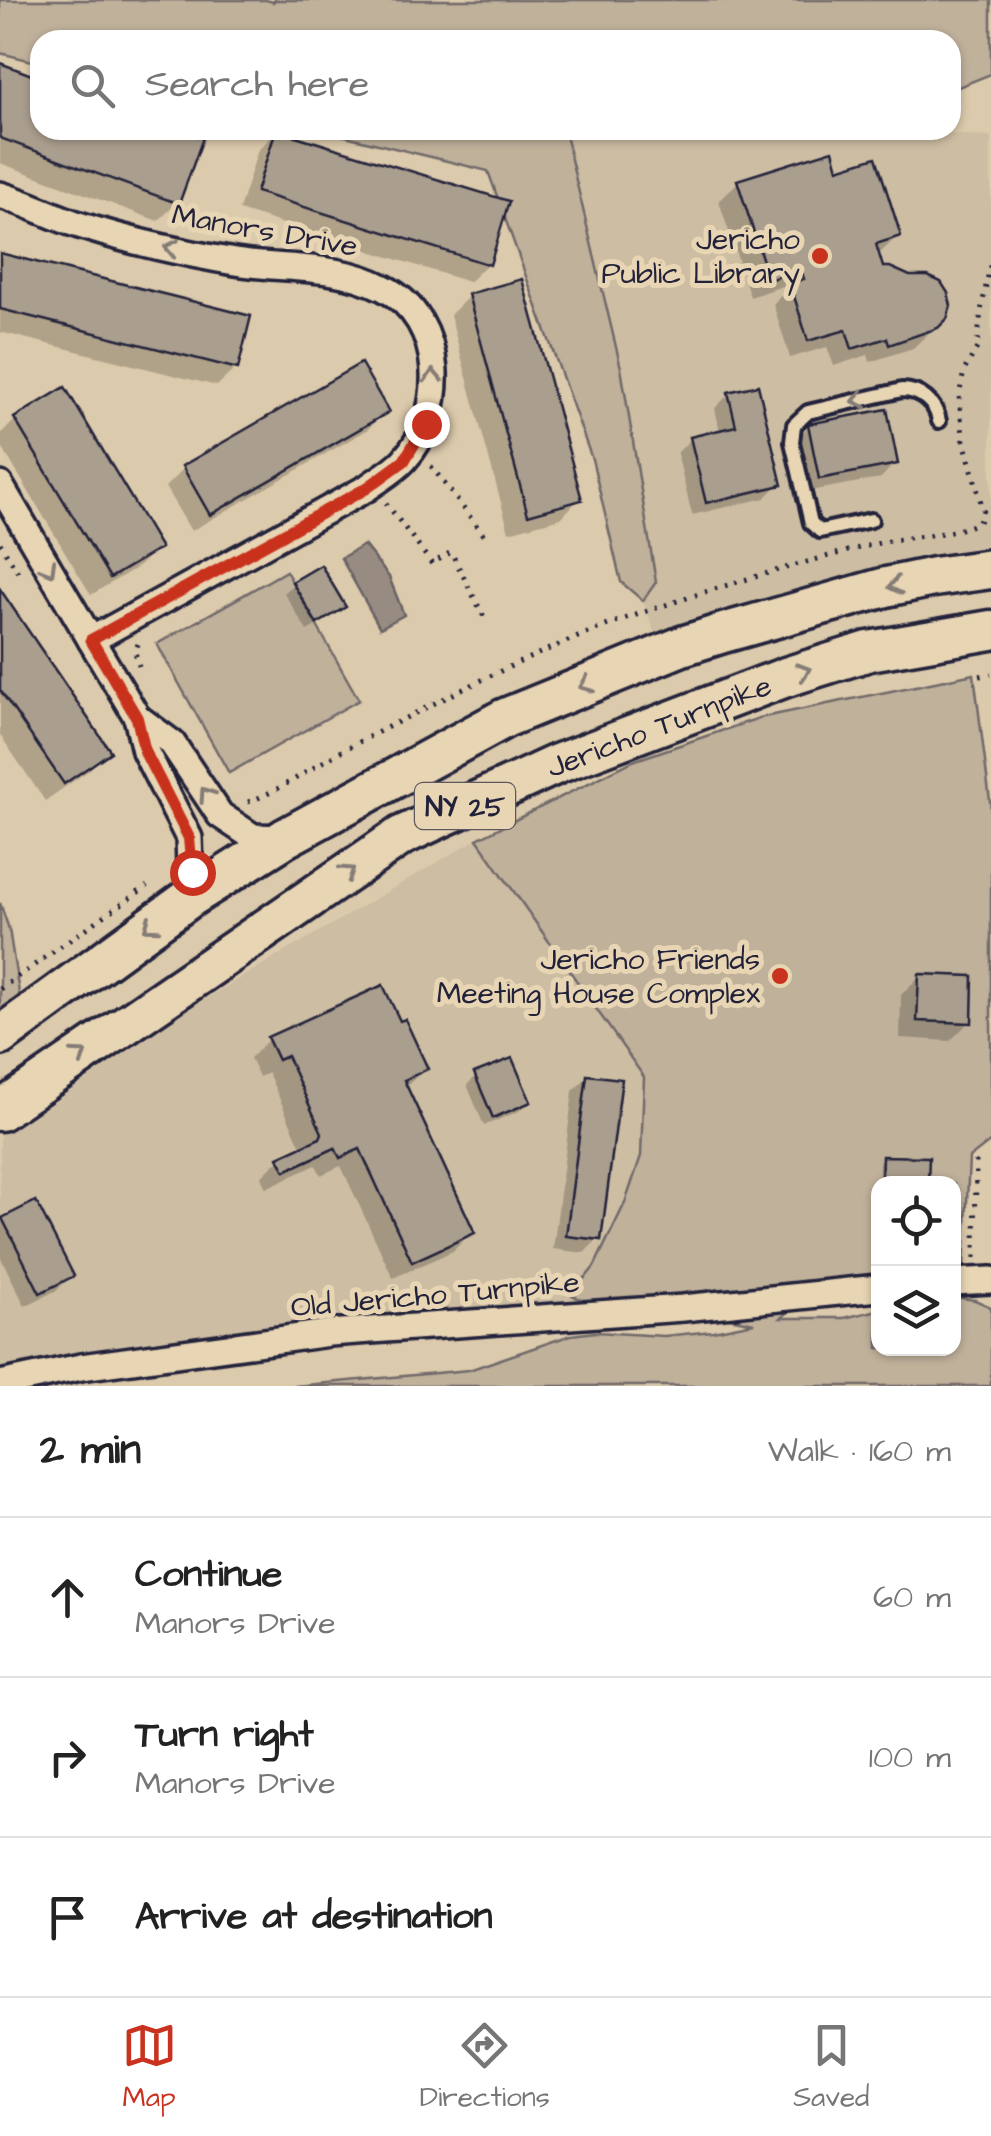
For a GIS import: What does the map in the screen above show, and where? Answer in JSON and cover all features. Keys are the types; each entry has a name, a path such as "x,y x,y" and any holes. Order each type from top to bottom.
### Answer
{"main road":[{"name":"Jericho Turnpike","path":"0,1036 190,896 286,838 505,718 682,646 886,588 991,569"},
{"name":"Jericho Turnpike","path":"0,1111 401,836 557,764 786,676 869,652 991,630"}],"street":[{"name":"Manors Drive","path":"0,196 78,224 236,262 342,272 386,288 413,311 432,344 434,394 426,424 404,461 367,488 91,640"},
{"path":"0,485 137,718 145,752 189,838 190,896"},
{"path":"137,718 172,743 220,815 254,837 286,838"},
{"name":"Old Jericho Turnpike","path":"0,1384 82,1367 329,1333 683,1308 871,1289"}],"lane":[{"path":"871,520 820,530 811,523 792,442 794,425 808,412 902,390 914,390 937,410 939,420"}],"path":[{"path":"246,802 268,795 324,761 496,673 615,622 827,556 982,523 962,437 960,396 964,371 978,348 991,261"},
{"path":"433,457 430,465 435,474 487,539"},
{"path":"385,502 432,564 451,552 484,618"},
{"path":"0,542 23,580"},
{"path":"139,665 135,652 146,636"},
{"path":"980,676 991,674"},
{"path":"0,989 154,882"},
{"path":"973,1281 976,1160"}],"shaded area":[{"path":"0,0 991,0 991,74 961,86 961,30 30,30 30,60 0,53"},
{"path":"991,137 991,552 658,642 643,601 656,581 566,140"},
{"path":"362,140 566,140 621,368 656,582 643,601 621,582 592,459 488,171"},
{"path":"364,545 389,577 404,615 380,628 341,558"},
{"path":"286,571 359,700 229,773 157,644"},
{"path":"974,674 991,809 991,1141 969,1158 964,1267 961,1272 961,1176 871,1176 871,1294 797,1305 781,1318 844,1318 871,1312 871,1356 961,1356 961,1298 975,1300 991,1307 991,1386 294,1386 469,1370 571,1335 595,1332 664,1336 754,1323 709,1314 588,1303 566,1292 594,1267 625,1203 641,1156 644,1077 477,839 633,761 759,718"},
{"path":"477,839 644,1077 641,1156 607,1254 608,1308 0,1382 0,1119"},
{"path":"0,903 9,929 20,999 0,1014"}],"building":[{"path":"0,63 30,74 30,140 202,140 179,204 0,138"},
{"path":"273,140 309,140 509,201 490,265 256,192"},
{"name":"Jericho Public Library","path":"833,150 838,169 876,157 901,236 876,244 883,267 941,282 951,306 947,319 938,328 889,345 887,338 852,349 846,330 808,341 790,283 804,279 801,269 769,280 737,180"},
{"path":"0,253 251,316 238,369 0,309"},
{"path":"522,279 582,500 528,515 468,294"},
{"path":"361,363 389,412 210,515 182,466"},
{"path":"758,385 782,485 706,503 690,437 736,426 728,392"},
{"path":"65,387 161,548 110,578 14,418"},
{"path":"887,409 898,464 819,479 808,424"},
{"path":"321,565 346,607 317,624 292,582"},
{"path":"0,589 111,752 64,784 0,690"},
{"path":"919,974 973,976 972,1023 917,1021"},
{"path":"383,985 400,1021 405,1019 428,1069 404,1080 475,1233 412,1262 360,1149 340,1158 335,1148 285,1171 278,1157 320,1138 322,1133 287,1056 278,1060 267,1037"},
{"path":"512,1058 531,1102 493,1118 474,1073"},
{"path":"587,1075 622,1079 601,1240 566,1236"},
{"path":"882,1156 929,1157 928,1176 881,1176"},
{"path":"36,1201 74,1276 40,1293 2,1218"}],"place":[{"name":"Jericho Public Library","path":"820,256"},
{"name":"Jericho Friends Meeting House Complex","path":"780,976"}],"route":[{"path":"192,872 189,838 145,752 137,718 91,640 367,488 404,461 426,424"}]}
